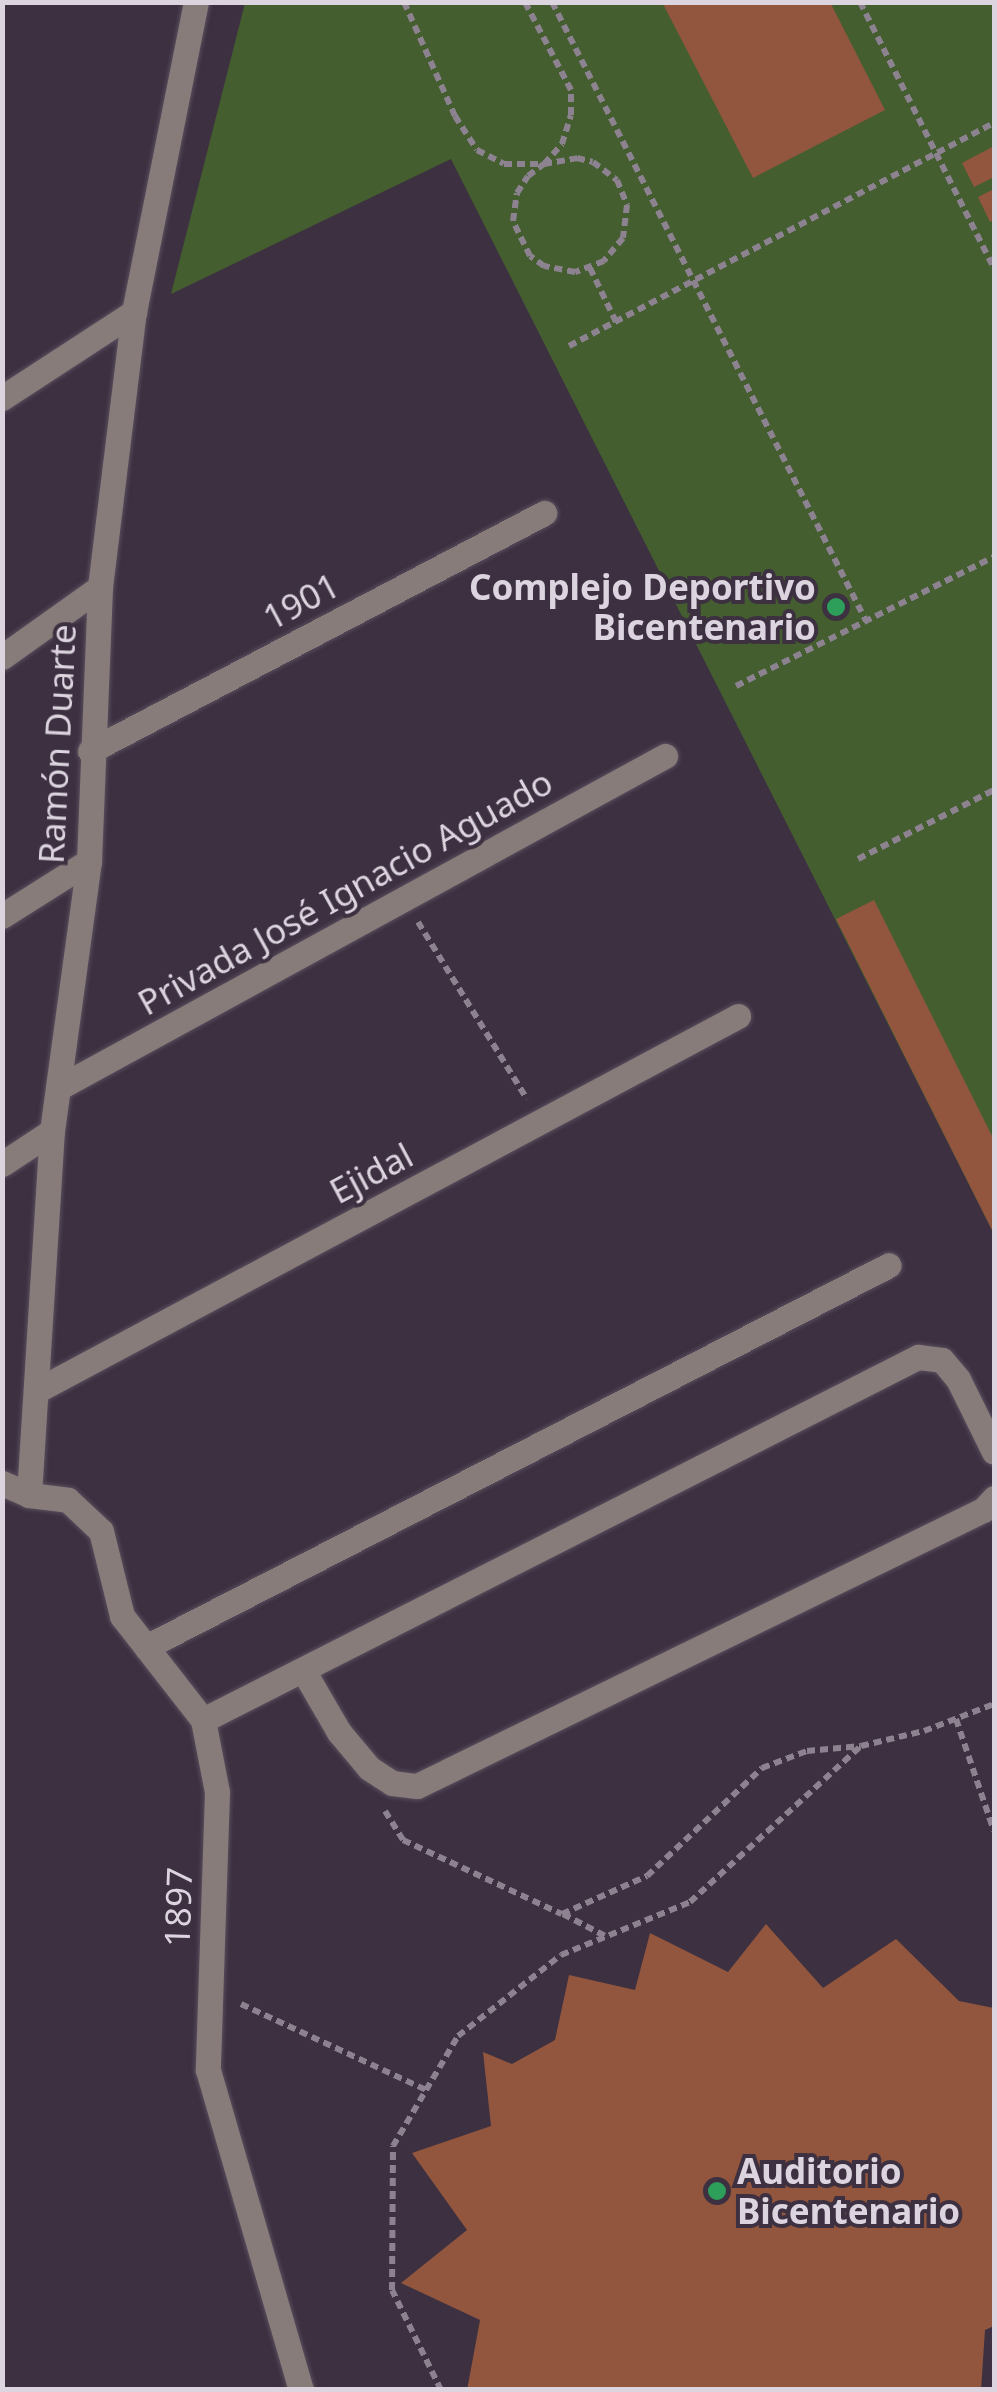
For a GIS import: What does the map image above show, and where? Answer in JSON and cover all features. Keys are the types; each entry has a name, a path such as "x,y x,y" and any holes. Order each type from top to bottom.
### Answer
{"street":[{"name":"Ramón Duarte","path":"29,1495 52,1131 89,861 90,752 100,587 134,312 196,2"},
{"path":"2,398 134,312"},
{"name":"1901","path":"90,752 544,513"},
{"path":"2,656 100,587"},
{"name":"Privada José Ignacio Aguado","path":"58,1088 665,756"},
{"path":"2,916 89,861"},
{"name":"Ejidal","path":"36,1392 738,1016"},
{"path":"2,1164 52,1131"},
{"path":"146,1647 889,1266"},
{"path":"203,1720 918,1357 942,1360 958,1378 994,1452"},
{"name":"1897","path":"2,1483 29,1495 68,1500 101,1531 122,1616 203,1720 217,1792 208,2070 301,2390"},
{"path":"302,1670 339,1732 368,1768 392,1784 417,1786 983,1510 994,1498"}],"path":[{"path":"404,2 454,116 477,150 504,164 544,164 560,158 593,162 608,170 623,192 627,222 623,238 604,261 590,268 561,271 544,266 519,240 513,222 517,193 528,176 544,164 562,144 571,115 571,90 524,2"},
{"path":"552,2 866,621"},
{"path":"860,2 994,270"},
{"path":"569,346 994,123"},
{"path":"984,249 994,244"},
{"path":"590,268 616,322"},
{"path":"736,686 994,557"},
{"path":"858,859 994,790"},
{"path":"404,899 540,1122"},
{"path":"562,1914 647,1876 762,1768 807,1751 860,1746 994,1704"},
{"path":"956,1719 994,1831"},
{"path":"441,2390 392,2290 392,2146 458,2036 561,1955 690,1902 860,1746"},
{"path":"392,1784 385,1812 403,1840 606,1936"},
{"path":"211,1990 426,2090"}],"green space":[{"name":"Complejo Deportivo Bicentenario","path":"245,3 994,3 994,1234 451,159 171,294"}],"building":[{"path":"662,2 830,2 885,110 753,178"},
{"path":"994,146 994,177 974,187 962,163"},
{"path":"994,189 994,219 990,222 978,197"},
{"path":"874,900 994,1140 994,1234 836,919"},
{"name":"Auditorio Bicentenario","path":"766,1924 823,1988 896,1939 959,2001 994,2008 994,2326 985,2330 981,2390 467,2390 480,2320 401,2283 467,2230 412,2153 491,2126 483,2052 512,2064 555,2040 569,1975 635,1990 650,1933 728,1972"}],"place":[{"name":"Complejo Deportivo Bicentenario","path":"836,607"},
{"name":"Auditorio Bicentenario","path":"717,2191"}]}
